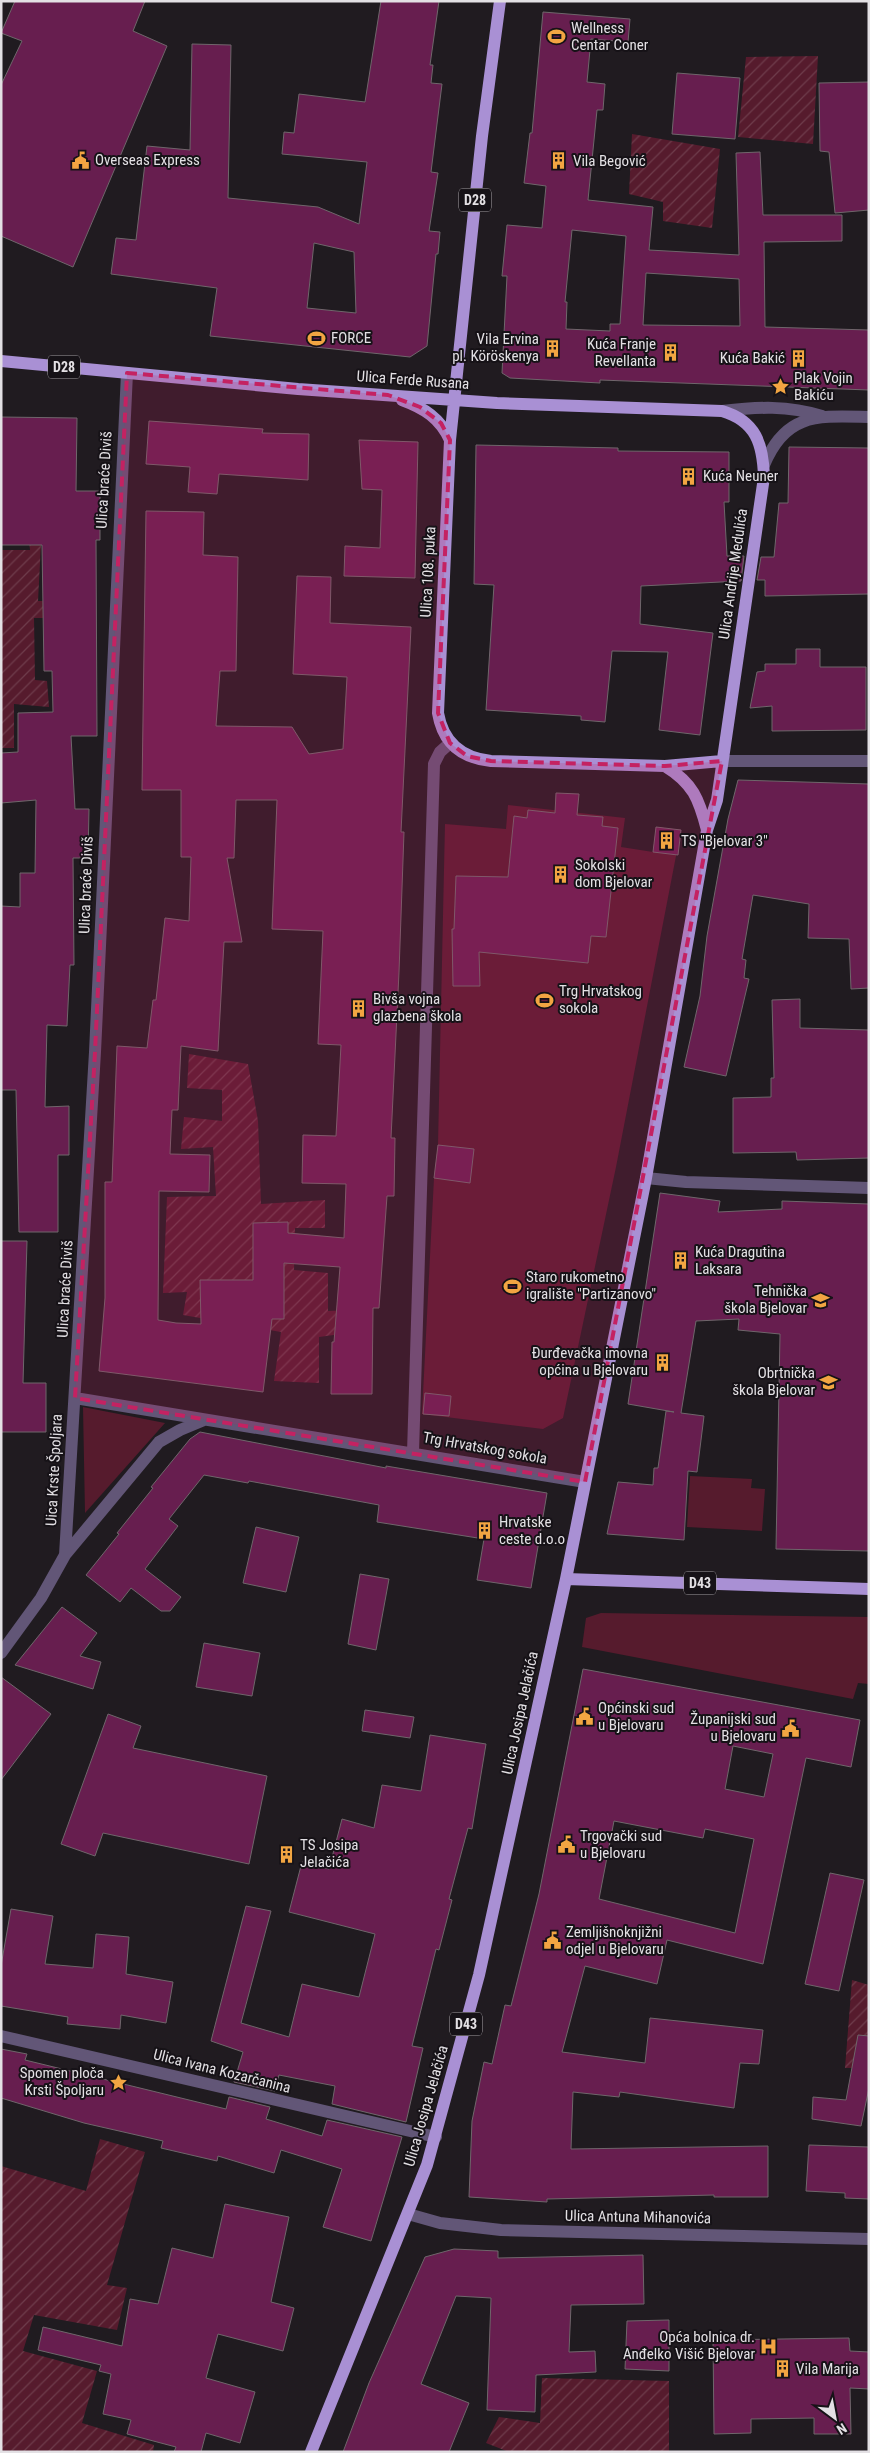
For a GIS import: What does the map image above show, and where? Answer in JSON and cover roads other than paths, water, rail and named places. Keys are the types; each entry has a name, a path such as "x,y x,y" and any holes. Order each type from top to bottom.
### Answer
{"main road":[{"name":"D28","path":"455,399 482,136 500,1"},
{"name":"Ulica Ferde Rusana","path":"1,361 496,403 722,411"},
{"path":"388,395 427,411 440,423 450,440"},
{"name":"Ulica 108. puka","path":"450,743 440,726 438,713 450,440 455,399"},
{"name":"Ulica Andrije Medulića","path":"722,411 737,416 748,424 758,440 764,465 764,477 722,761"},
{"path":"450,743 467,756 491,762 665,766 722,761 717,800 707,830 646,1178 566,1579"},
{"path":"665,766 688,783 701,807 707,830"},
{"name":"D43","path":"566,1579 869,1589"},
{"name":"Ulica Josipa Jelačića","path":"311,2452 408,2214 436,2137 479,1975 566,1579"}],"street":[{"name":"Ulica braće Diviš","path":"75,1398 95,1052 126,373"},
{"name":"Ulica Ferde Rusana","path":"722,411 762,407 803,410 822,416 869,417"},
{"name":"Ulica Ferde Rusana","path":"764,465 778,437 804,421 822,416"},
{"name":"Trg Hrvatskog sokola","path":"450,743 440,752 434,764 413,1453 585,1482"},
{"path":"722,761 869,761"},
{"path":"646,1178 686,1182 869,1188"},
{"name":"Uica Krste Špoljara","path":"65,1555 75,1398 413,1453"},
{"name":"Uica Krste Špoljara","path":"1,1652 41,1598 65,1555 159,1442 180,1430 204,1420"},
{"name":"Ulica Ivana Kozarčanina","path":"1,2036 436,2137"},
{"name":"Ulica Antuna Mihanovića","path":"408,2214 440,2222 502,2230 869,2239"}],"place":[{"name":"Wellness Centar Coner","path":"557,37"},
{"name":"Overseas Express","path":"81,160"},
{"name":"Vila Begović","path":"559,161"},
{"name":"FORCE","path":"317,338"},
{"name":"Vila Ervina pl. Köröskenya","path":"553,348"},
{"name":"Kuća Franje Revellanta","path":"670,353"},
{"name":"Kuća Bakić","path":"799,358"},
{"name":"Plak Vojin Bakiću","path":"780,387"},
{"name":"Kuća Neuner","path":"689,476"},
{"name":"TS \"Bjelovar 3\"","path":"667,841"},
{"name":"Sokolski dom Bjelovar","path":"561,874"},
{"name":"Trg Hrvatskog sokola","path":"545,1000"},
{"name":"Bivša vojna glazbena škola","path":"359,1008"},
{"name":"Kuća Dragutina Laksara","path":"681,1261"},
{"name":"Staro rukometno igralište \"Partizanovo\"","path":"512,1286"},
{"name":"Tehnička škola Bjelovar","path":"821,1300"},
{"name":"Đurđevačka imovna općina u Bjelovaru","path":"662,1362"},
{"name":"Obrtnička škola Bjelovar","path":"829,1382"},
{"name":"Hrvatske ceste d.o.o","path":"485,1531"},
{"name":"Općinski sud u Bjelovaru","path":"584,1717"},
{"name":"Županijski sud u Bjelovaru","path":"790,1728"},
{"name":"Trgovački sud u Bjelovaru","path":"566,1845"},
{"name":"TS Josipa Jelačića","path":"286,1854"},
{"name":"Zemljišnoknjižni odjel u Bjelovaru","path":"552,1941"},
{"name":"Spomen ploča Krsti Špoljaru","path":"118,2082"},
{"name":"Opća bolnica dr. Anđelko Višić Bjelovar","path":"769,2346"},
{"name":"Vila Marija","path":"782,2369"}]}
